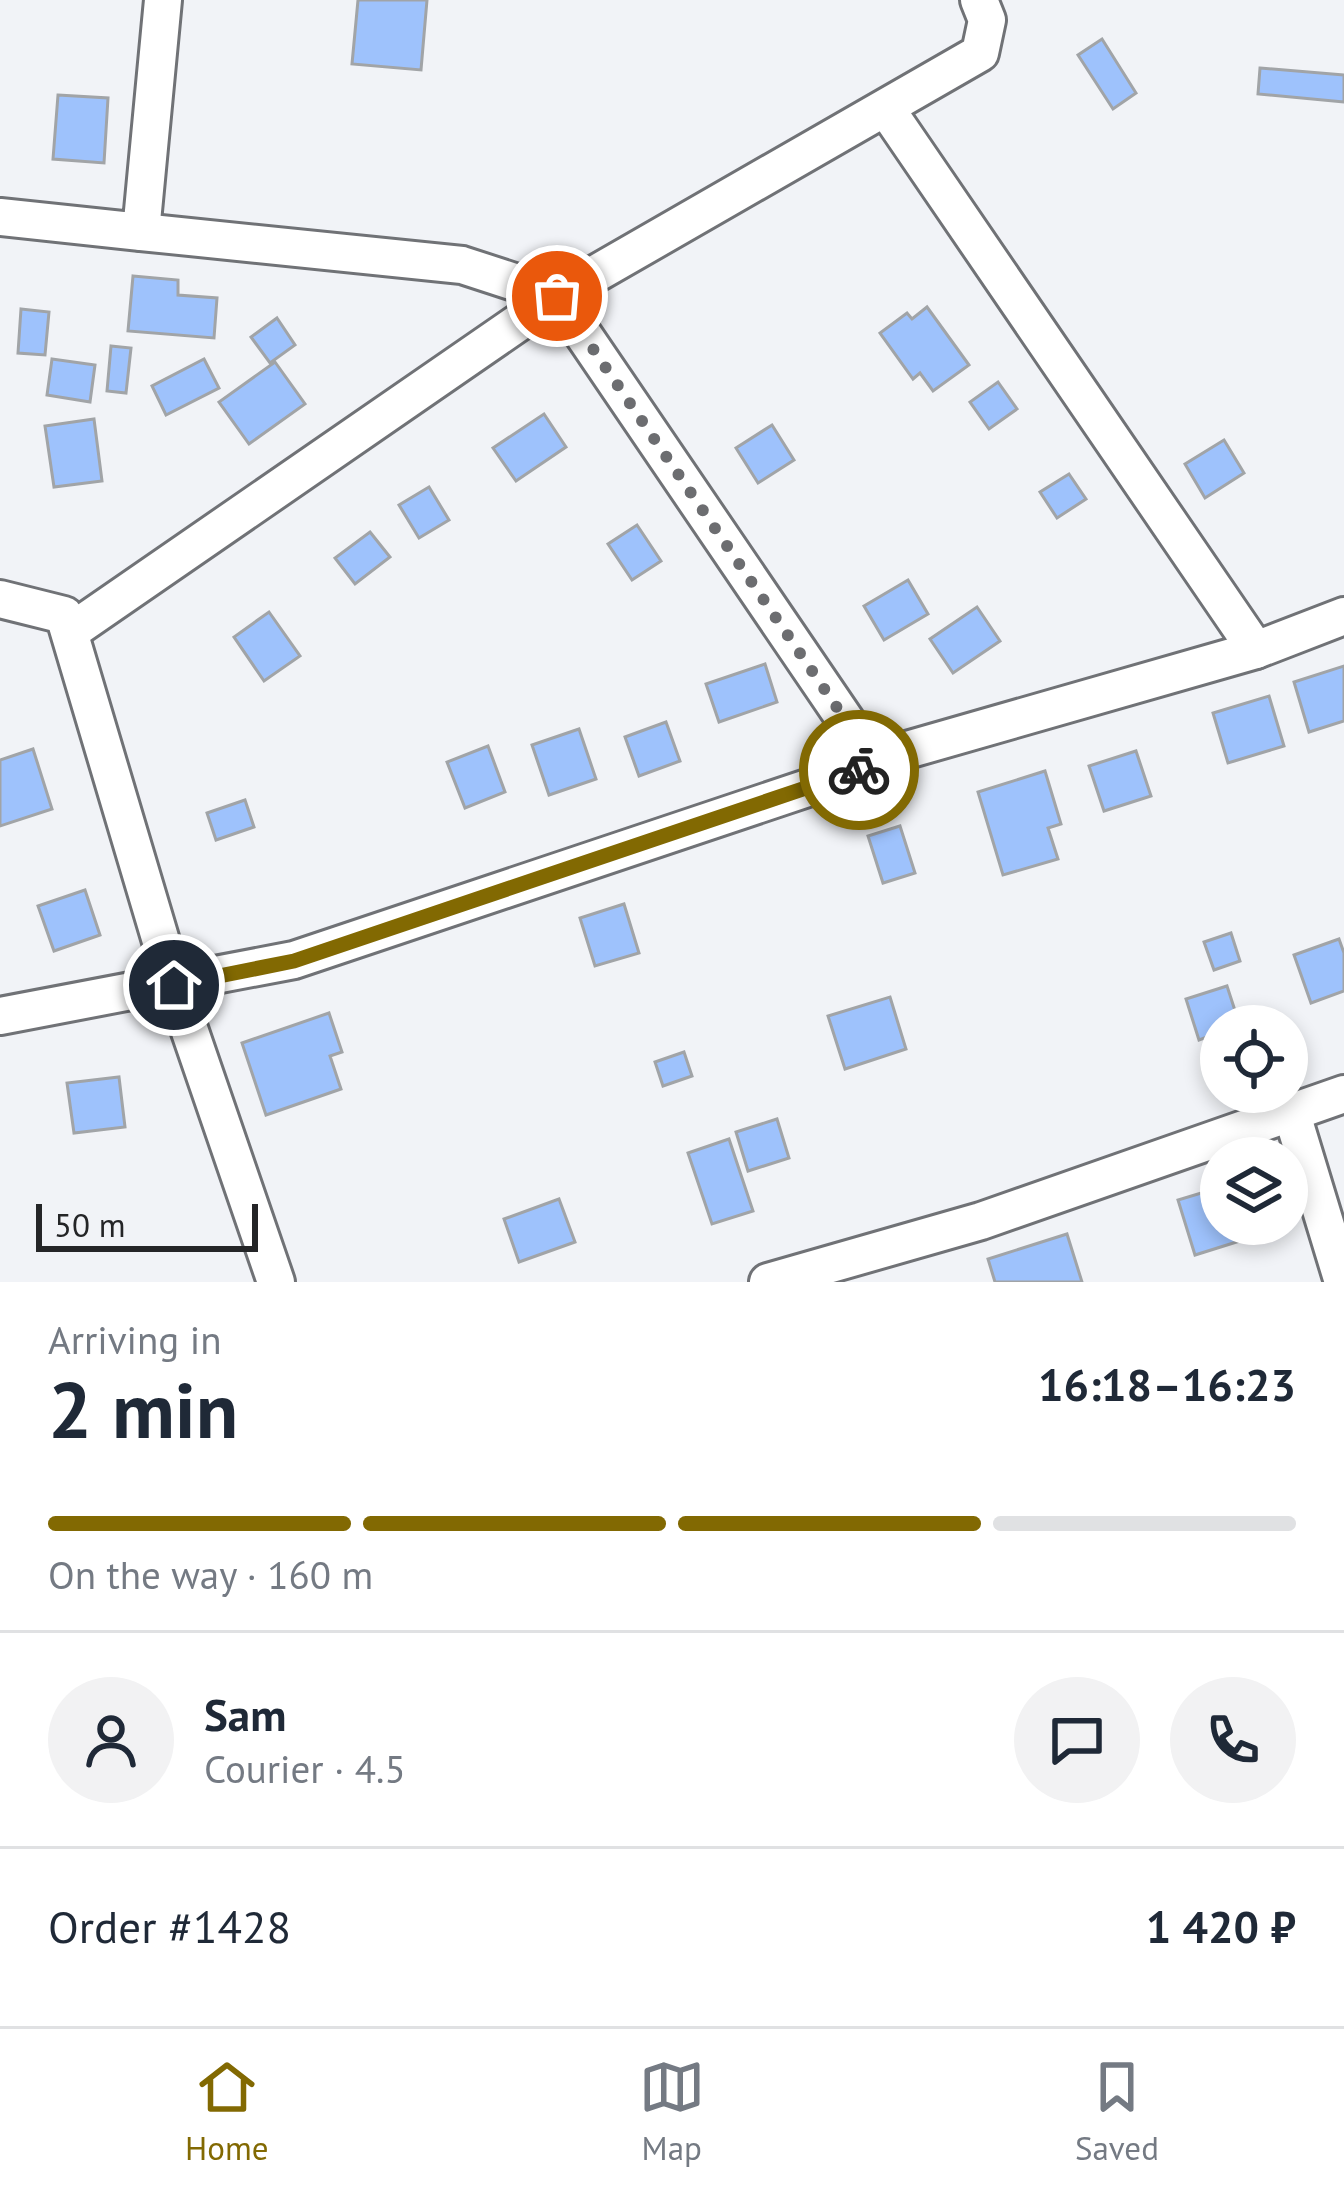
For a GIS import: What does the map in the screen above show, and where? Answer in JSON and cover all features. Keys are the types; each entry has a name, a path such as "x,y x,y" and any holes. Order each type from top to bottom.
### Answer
{"street":[{"path":"141,232 163,0"},
{"path":"70,632 557,296 980,53 987,20 979,0"},
{"path":"886,110 1256,650"},
{"path":"0,217 462,265 557,296 876,765"},
{"path":"0,599 64,615 174,985 276,1282"},
{"path":"0,1016 294,961 876,765 907,749 1256,650 1344,616"},
{"path":"1308,1106 1344,1094"},
{"path":"768,1282 981,1221 1288,1113"},
{"path":"1291,1113 1342,1282"}],"building":[{"path":"358,0 427,0 421,70 352,64"},
{"path":"1102,39 1136,93 1113,109 1078,55"},
{"path":"1260,68 1344,75 1344,102 1258,94"},
{"path":"58,95 108,98 104,163 53,159"},
{"path":"133,276 178,280 178,295 217,298 214,338 128,331"},
{"path":"927,307 969,365 933,391 920,373 913,379 880,333 907,313 912,319"},
{"path":"21,309 49,312 45,355 18,353"},
{"path":"277,318 295,345 270,363 251,337"},
{"path":"111,346 131,348 126,393 107,391"},
{"path":"52,359 95,365 90,402 47,395"},
{"path":"204,359 219,388 166,415 152,386"},
{"path":"275,362 305,404 249,444 219,402"},
{"path":"998,382 1017,409 989,429 970,402"},
{"path":"544,414 566,447 516,481 493,448"},
{"path":"94,419 102,481 54,487 45,426"},
{"path":"772,425 794,460 758,483 736,448"},
{"path":"1224,440 1244,473 1205,498 1185,464"},
{"path":"1069,474 1086,499 1057,518 1040,492"},
{"path":"429,487 449,520 419,538 399,505"},
{"path":"637,525 661,561 632,580 608,544"},
{"path":"370,532 390,557 355,584 335,558"},
{"path":"908,580 928,614 884,640 864,606"},
{"path":"977,607 1000,641 953,673 930,639"},
{"path":"269,612 300,656 264,681 234,637"},
{"path":"765,664 777,702 719,722 706,684"},
{"path":"1344,666 1344,721 1309,732 1294,682"},
{"path":"1269,696 1284,746 1228,763 1213,713"},
{"path":"666,722 680,761 639,776 625,737"},
{"path":"579,729 596,779 549,795 532,745"},
{"path":"488,746 505,792 465,808 447,762"},
{"path":"33,749 52,809 0,826 0,760"},
{"path":"1136,751 1151,796 1104,811 1089,766"},
{"path":"1045,771 1061,824 1048,828 1058,859 1003,875 978,792"},
{"path":"245,800 254,827 216,840 207,813"},
{"path":"900,826 915,873 883,883 868,836"},
{"path":"85,890 100,935 54,951 38,906"},
{"path":"624,904 639,953 595,966 580,918"},
{"path":"1231,933 1240,961 1214,970 1204,942"},
{"path":"1339,939 1344,953 1344,991 1311,1003 1294,955"},
{"path":"1227,986 1233,1005 1200,1005 1199,1040 1186,999"},
{"path":"890,997 906,1049 845,1069 828,1016"},
{"path":"329,1013 342,1052 330,1056 341,1089 266,1115 242,1043"},
{"path":"684,1052 692,1076 663,1086 655,1062"},
{"path":"119,1077 125,1127 74,1133 67,1083"},
{"path":"777,1119 789,1158 748,1171 736,1132"},
{"path":"729,1139 753,1211 712,1224 688,1153"},
{"path":"1200,1193 1200,1245 1227,1245 1195,1255 1178,1200"},
{"path":"559,1199 575,1242 519,1262 504,1219"},
{"path":"1067,1234 1082,1282 995,1282 988,1259"}],"way so far":[{"path":"557,296 876,765 859,770"}],"route":[{"path":"174,985 294,961 859,770"}]}
